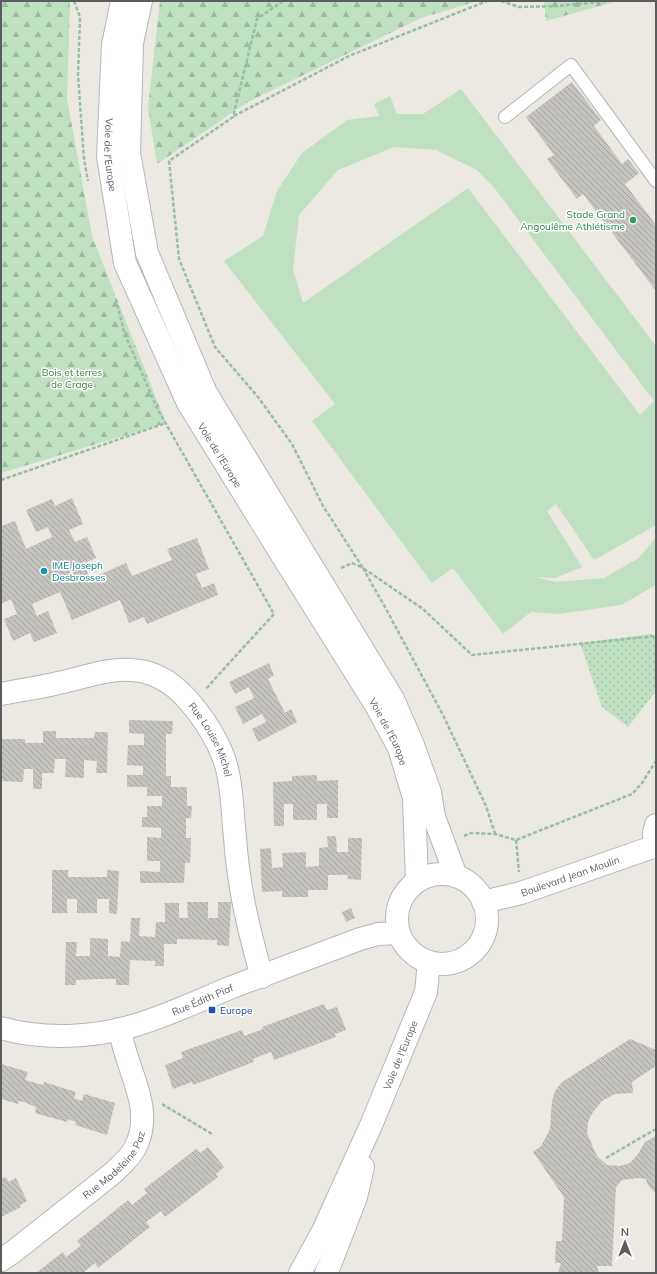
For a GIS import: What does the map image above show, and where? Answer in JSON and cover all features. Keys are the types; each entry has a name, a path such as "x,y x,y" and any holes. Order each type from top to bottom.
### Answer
{"main road":[{"name":"Voie de l'Europe","path":"122,1 113,45 108,156 125,263 188,403 377,707 398,748 414,798 418,881"},
{"name":"Voie de l'Europe","path":"141,1 132,43 129,153 147,253 206,393 393,699 426,778 434,817 456,876"},
{"name":"Rue Louise Michel","path":"1,694 116,670 131,670 147,672 171,683 193,705 215,738 226,764 231,790 242,895 250,936 262,976"},
{"path":"656,825 653,832 653,839 656,846"},
{"name":"Boulevard Jean Moulin","path":"483,902 522,893 656,846"},
{"path":"436,875 456,876 468,882 477,891 483,902 487,918 484,935 475,949 462,959 446,964 429,962 416,956 405,946 399,933 397,921 398,910 402,898 408,889 418,881 436,875"},
{"name":"Rue Édith Piaf","path":"1,1028 28,1034 52,1036 89,1035 120,1029 157,1018 360,938 378,934 399,933"},
{"name":"Voie de l'Europe","path":"372,1123 426,992 429,962"},
{"name":"Rue Madeleine Paz","path":"1,1260 113,1173 125,1162 135,1149 141,1134 143,1120 141,1101 122,1043 120,1029"},
{"path":"300,1273 323,1231 372,1123"},
{"path":"326,1273 356,1197 372,1123"}],"lane":[{"path":"504,116 571,65 656,181"}],"path":[{"path":"233,116 257,19 283,1"},
{"path":"487,1 349,56 233,116 169,161 179,259 215,347 258,396 292,444 323,506 363,568 443,715 486,806 495,834 516,840 632,794 642,783 656,761"},
{"path":"501,1 519,7 558,6 608,1"},
{"path":"1,480 166,423"},
{"path":"341,568 352,563 363,568 422,609 472,655 656,636"},
{"path":"193,705 220,672 274,614"},
{"path":"516,840 522,893"},
{"path":"138,1088 212,1134"},
{"path":"606,1158 656,1129"}],"green space":[{"name":"Bois et terres de Crage","path":"1,1 70,1 67,99 92,236 166,423 1,473"},
{"path":"160,1 478,1 421,18 248,102 157,164 148,107"},
{"path":"544,1 617,1 546,21"},
{"path":"461,89 656,346 656,525 594,560 556,504 547,511 582,567 555,578 535,577 556,582 604,578 639,558 656,536 656,585 621,605 559,614 531,612 503,634 453,568 432,583 312,421 335,404 224,261 263,236 277,191 302,153 347,120 379,116 374,104 390,96 397,114 423,114","holes":["394,147 436,150 477,170 496,190 654,401 640,415 468,188 303,303 293,269 299,215 338,170"]},
{"path":"651,634 656,637 656,691 628,727 602,707 580,643"}],"building":[{"path":"572,82 601,120 594,126 622,164 628,159 639,173 625,184 656,225 656,291 583,194 577,199 547,159 554,155 526,117"},
{"name":"IME Joseph Desbrosses","path":"72,498 83,524 69,530 75,542 87,537 96,558 84,563 90,579 126,563 132,576 172,560 167,549 197,538 209,569 196,574 202,588 214,583 218,595 147,624 144,617 129,623 120,600 72,620 60,592 32,604 37,616 48,611 57,633 34,642 30,633 13,641 4,619 17,614 11,599 1,604 1,526 15,521 26,549 52,537 48,527 36,532 26,510 52,499 55,506"},
{"path":"269,663 274,675 268,679 285,713 291,709 297,722 258,742 252,729 266,722 262,714 243,724 235,707 254,698 249,687 235,694 229,682"},
{"path":"129,720 173,721 172,734 166,734 166,776 171,776 171,787 187,787 187,806 192,806 191,818 186,818 186,838 191,838 190,863 185,863 184,883 140,883 140,871 160,872 160,861 147,861 147,837 161,838 161,828 142,827 142,817 147,817 147,806 162,806 162,796 147,796 147,787 127,787 127,775 143,775 143,766 127,765 128,745 144,745 144,734 129,733"},
{"path":"43,731 56,731 56,738 94,738 95,732 108,732 107,773 96,773 97,761 84,760 84,778 65,777 66,759 55,759 54,773 42,773 42,789 33,789 33,769 24,769 23,782 1,781 1,739 25,739 25,743 43,743"},
{"path":"317,775 317,781 338,780 338,818 327,818 327,804 317,804 317,820 293,820 293,804 284,804 284,826 274,826 273,782 292,781 292,776"},
{"path":"327,836 336,836 337,852 348,852 348,838 362,838 361,880 347,879 348,875 328,875 328,890 308,890 308,897 282,897 282,891 262,892 260,849 271,848 272,868 283,867 282,853 306,852 306,867 319,866 319,848 328,847"},
{"path":"52,870 68,870 68,877 107,877 107,870 119,871 117,914 109,913 109,899 97,899 97,913 77,913 77,899 67,899 67,913 52,913"},
{"path":"187,902 208,902 208,918 218,918 218,902 231,902 229,946 217,945 217,940 177,939 177,944 164,944 164,966 155,966 155,961 130,960 129,985 116,985 116,979 98,979 76,980 76,985 65,985 66,942 77,942 76,956 90,956 90,938 108,939 108,956 120,957 121,941 130,942 131,918 140,918 139,936 155,937 156,922 165,922 165,903 179,903 179,918 188,918"},
{"path":"351,908 355,918 346,922 342,912"},
{"path":"324,1004 327,1010 337,1007 346,1030 335,1034 336,1037 274,1060 271,1052 253,1059 254,1062 193,1085 192,1082 173,1089 165,1065 183,1058 181,1052 242,1030 244,1036 263,1029 262,1027"},
{"path":"630,1039 656,1050 656,1066 632,1082 633,1093 615,1094 602,1101 590,1117 587,1133 598,1157 607,1165 620,1166 630,1163 638,1154 645,1142 656,1136 656,1194 648,1185 646,1179 638,1178 622,1180 616,1187 612,1266 597,1266 599,1273 558,1273 561,1263 555,1263 556,1241 562,1241 564,1197 533,1152 541,1146 548,1133 550,1128 552,1101 555,1091 562,1082"},
{"path":"1,1064 28,1072 25,1080 43,1085 44,1082 76,1092 74,1098 82,1101 84,1094 115,1103 107,1135 75,1125 76,1122 68,1119 67,1122 35,1113 36,1107 24,1102 19,1101 18,1104 1,1099"},
{"path":"208,1147 224,1167 216,1174 218,1177 165,1217 161,1211 146,1222 150,1227 98,1268 95,1263 83,1273 36,1273 63,1252 66,1257 74,1251 81,1245 77,1241 128,1200 132,1205 147,1193 144,1189 196,1149 200,1153"},
{"path":"6,1177 9,1182 16,1178 27,1201 20,1205 21,1207 1,1217 1,1179"}],"place":[{"name":"Stade Grand Angoulême Athlétisme","path":"633,220"},
{"name":"IME Joseph Desbrosses","path":"44,571"},
{"name":"Europe","path":"212,1010"}]}
